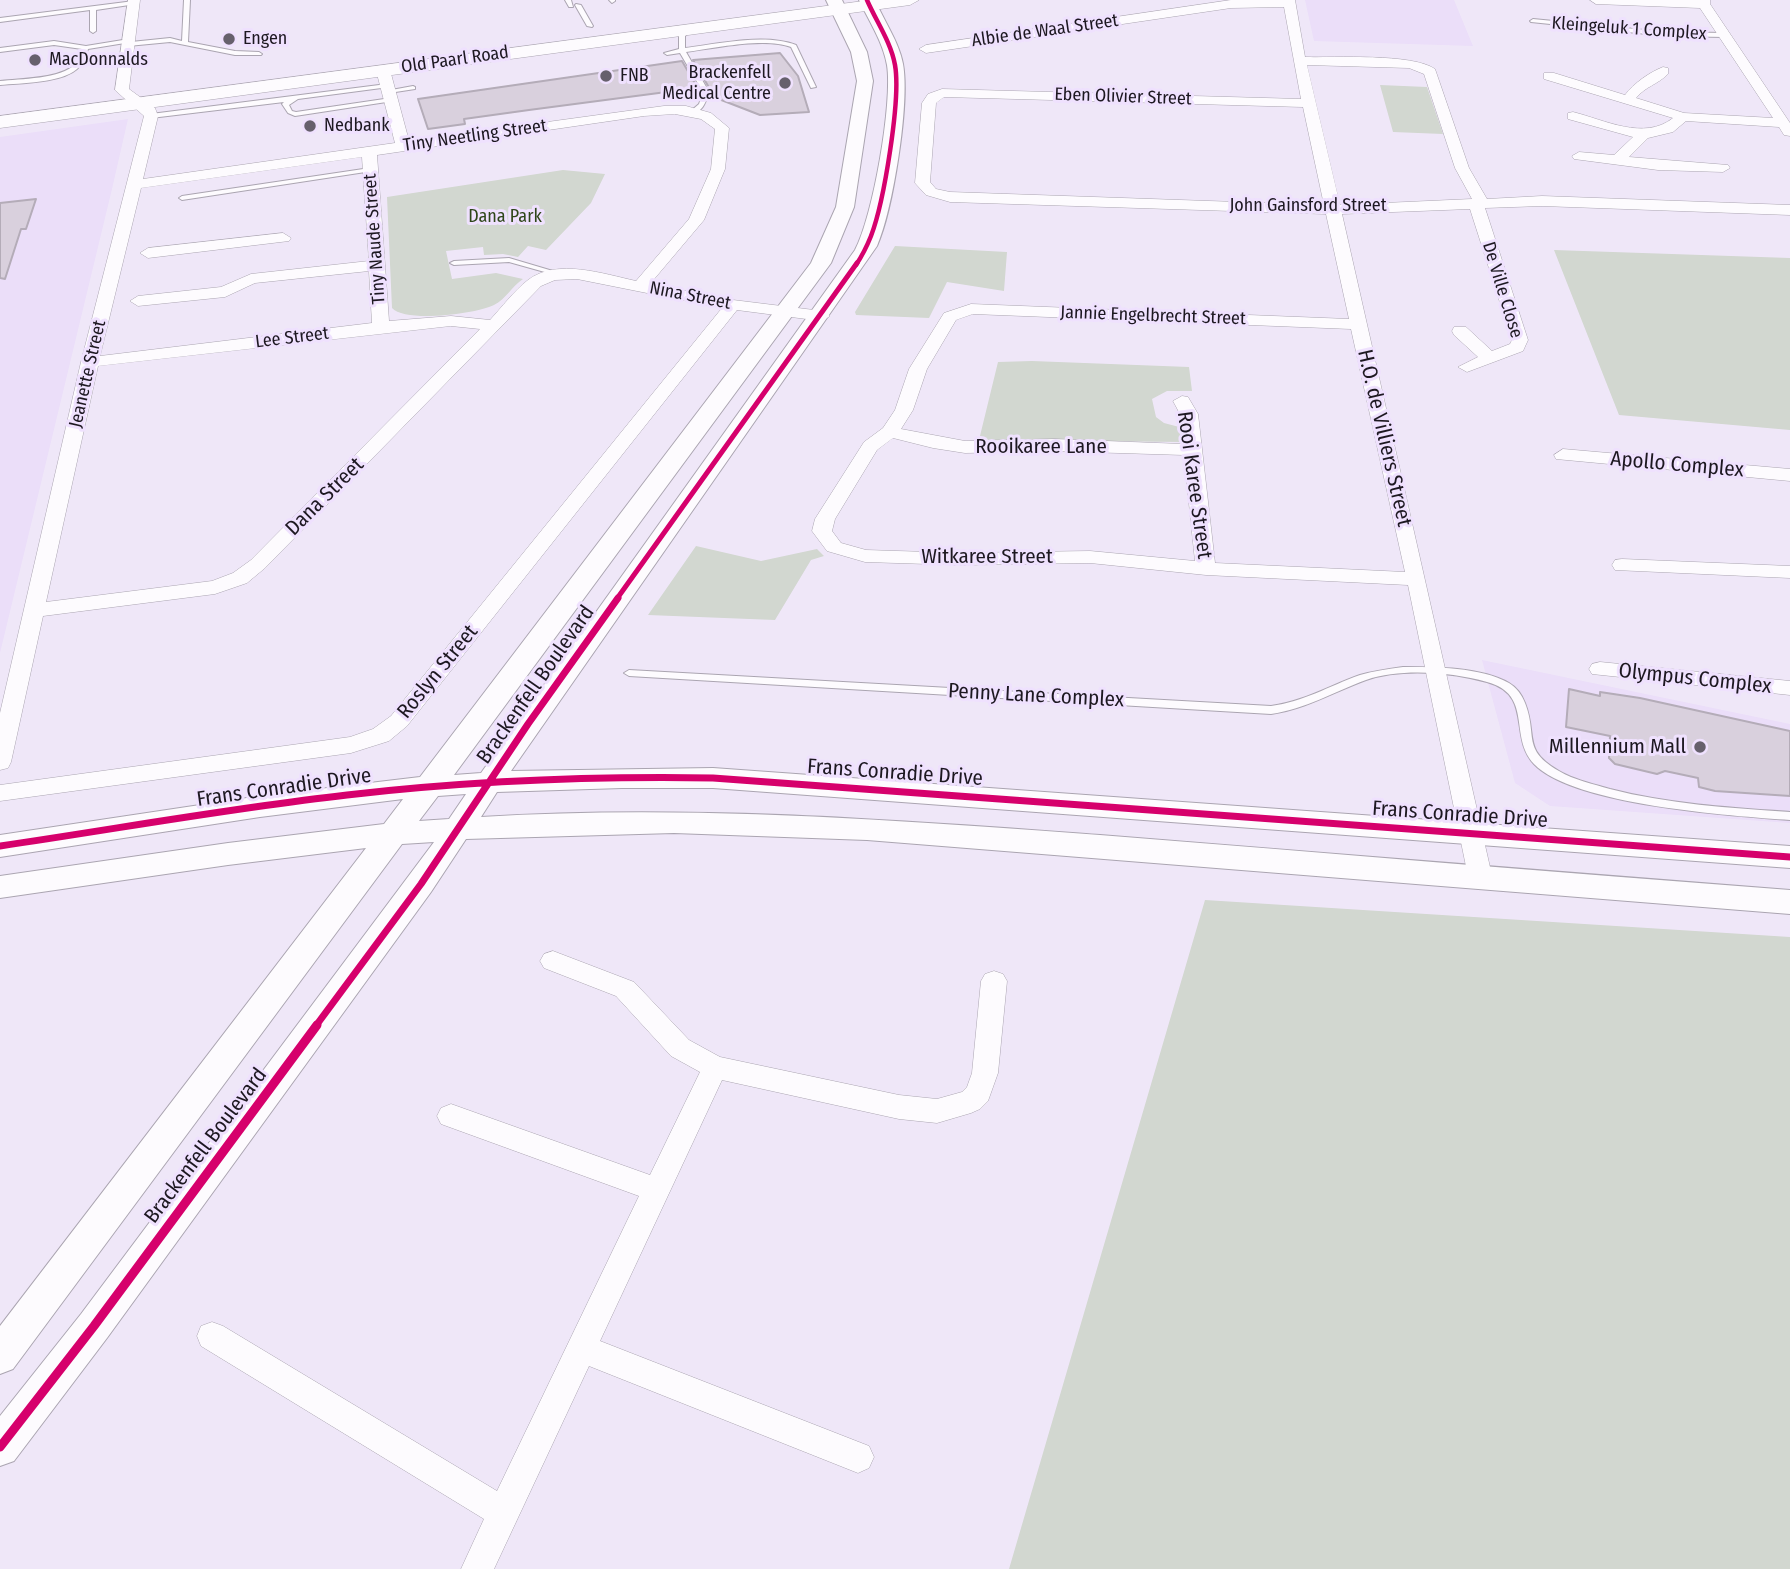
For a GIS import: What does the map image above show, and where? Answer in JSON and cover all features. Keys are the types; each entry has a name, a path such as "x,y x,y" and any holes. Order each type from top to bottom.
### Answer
{"main road":[{"name":"Old Paarl Road","path":"0,107 780,0"},
{"name":"Old Paarl Road","path":"0,122 387,87 691,28 836,5 910,0"}],"street":[{"path":"1595,0 1704,2 1787,128"},
{"path":"134,1 122,90 147,109"},
{"name":"Albie de Waal Street","path":"926,49 1231,4 1289,1"},
{"name":"H.O. de Villiers Street","path":"1289,1 1299,61 1437,672 1480,876"},
{"name":"Brackenfell Boulevard","path":"0,1447 94,1326 413,895 488,783 822,316 863,253 879,210 896,79 891,52 868,3"},
{"name":"Brackenfell Boulevard","path":"0,1356 786,313 830,247 845,207 865,81 859,52 836,5"},
{"path":"1299,61 1409,64 1428,70 1462,168 1479,197 1478,203"},
{"path":"1628,100 1640,84 1655,79 1663,71"},
{"path":"1549,76 1683,117 1787,128"},
{"path":"387,87 403,146"},
{"name":"Eben Olivier Street","path":"937,95 957,92 1309,103"},
{"name":"John Gainsford Street","path":"937,95 929,103 922,180 927,190 936,195 1333,210 1542,201 1790,210"},
{"name":"Jeanette Street","path":"0,762 90,362 133,185 147,109"},
{"path":"639,286 696,220 718,169 722,128 715,119 694,111"},
{"name":"Tiny Neetling Street","path":"133,185 644,112 694,111"},
{"path":"1573,116 1643,135 1668,129 1683,117"},
{"path":"1618,160 1643,135"},
{"name":"Tiny Naude Street","path":"369,151 381,327"},
{"path":"1579,156 1658,166 1723,168"},
{"name":"De Ville Close","path":"1467,367 1517,347 1520,340 1477,210 1478,203"},
{"path":"148,253 282,250 377,265"},
{"path":"138,301 225,292 251,279 282,250"},
{"name":"Nina Street","path":"559,274 578,274 733,305 822,316"},
{"name":"Dana Street","path":"36,610 215,587 240,578 258,565 535,283 559,274"},
{"name":"Roslyn Street","path":"0,793 351,745 381,735 399,721 733,305"},
{"name":"Jannie Engelbrecht Street","path":"950,317 971,309 1358,324"},
{"name":"Witkaree Street","path":"950,317 918,369 904,410 890,432 870,446 822,524 828,542 843,552 865,556 960,559 1090,557 1206,569 1415,579"},
{"name":"Lee Street","path":"90,362 381,327 451,321 494,324"},
{"name":"De Ville Close","path":"1460,331 1489,358"},
{"name":"Rooi Karee Street","path":"1182,401 1189,414 1206,569"},
{"name":"Rooikaree Lane","path":"890,432 933,443 965,447 1054,445 1193,450"},
{"name":"Apollo Complex","path":"1563,455 1790,475"},
{"path":"1622,565 1790,572"},
{"name":"Olympus Complex","path":"1600,669 1790,688"},
{"name":"Frans Conradie Drive","path":"0,846 344,795 567,777 713,778 1790,857"},
{"path":"0,887 303,842 607,822 793,824 1790,902"},
{"path":"553,961 625,989 680,1048 715,1067 899,1107 937,1111 957,1107 971,1101 979,1093 985,1073 995,981"},
{"path":"477,1569 715,1067"},
{"path":"451,1116 657,1190"},
{"path":"212,1336 504,1513"},
{"path":"583,1349 858,1457"}],"lane":[{"path":"185,42 187,0"},
{"path":"0,20 134,1"},
{"path":"572,4 590,26"},
{"path":"93,8 93,31"},
{"name":"Kleingeluk 1 Complex","path":"1533,21 1666,34 1725,35"},
{"path":"691,28 682,36 682,51 706,92 702,105 694,111"},
{"path":"0,50 54,43 86,48 156,40 185,42 234,53 259,54"},
{"path":"667,53 770,41 789,42 794,46 813,87"},
{"path":"0,83 71,70 77,66 86,48"},
{"path":"147,109 290,99 387,87 413,88"},
{"path":"290,99 285,104 287,110 295,114 387,87"},
{"path":"182,198 370,170"},
{"path":"454,263 509,260 559,274"},
{"name":"Penny Lane Complex","path":"629,673 1271,710 1301,705 1375,675 1411,670 1437,672 1493,680 1504,685 1518,697 1524,709 1530,751 1537,761 1568,781 1614,793 1713,811 1790,816"}],"shaded area":[{"path":"1305,0 1454,0 1473,46 1314,41"},
{"path":"128,119 112,189 0,653 0,137"},
{"path":"1482,660 1790,724 1790,823 1550,806 1515,783"}],"green space":[{"path":"1380,85 1427,87 1443,134 1393,132"},
{"name":"Dana Park","path":"563,170 605,174 591,203 546,250 528,246 518,257 503,254 484,255 483,247 446,251 452,279 496,273 523,279 502,299 485,308 441,316 411,315 399,313 392,308 387,197"},
{"path":"895,246 1007,252 1004,291 947,282 929,318 856,315 855,312"},
{"path":"1554,250 1790,258 1790,430 1619,415"},
{"path":"998,362 1189,367 1192,391 1167,391 1152,399 1156,417 1164,423 1183,428 1184,442 979,440"},
{"path":"696,546 761,561 817,549 824,556 811,560 775,620 648,615"},
{"path":"1205,900 1790,937 1790,1569 1009,1569"}],"building":[{"name":"Brackenfell Medical Centre","path":"780,53 798,76 809,112 760,115 711,96 711,91 693,60"},
{"path":"682,61 700,92 674,91 529,110 464,119 465,124 428,129 418,99"},
{"path":"36,199 26,229 21,229 5,279 0,278 0,203"},
{"name":"Millennium Mall","path":"1569,689 1600,696 1600,692 1640,698 1790,731 1790,796 1715,791 1699,787 1698,778 1665,771 1657,774 1615,764 1609,758 1610,736 1566,727"}],"cycle path":[{"path":"0,1447 94,1326 421,884 528,724 862,255 873,231 881,197 893,121 896,78 890,48 867,0"},
{"path":"0,846 260,806 393,790 530,780 667,777 713,778 1790,857"}],"place":[{"name":"Engen","path":"229,39"},
{"name":"MacDonnalds","path":"35,60"},
{"name":"FNB","path":"606,76"},
{"name":"Brackenfell Medical Centre","path":"785,83"},
{"name":"Nedbank","path":"310,126"},
{"name":"Millennium Mall","path":"1700,747"}]}
